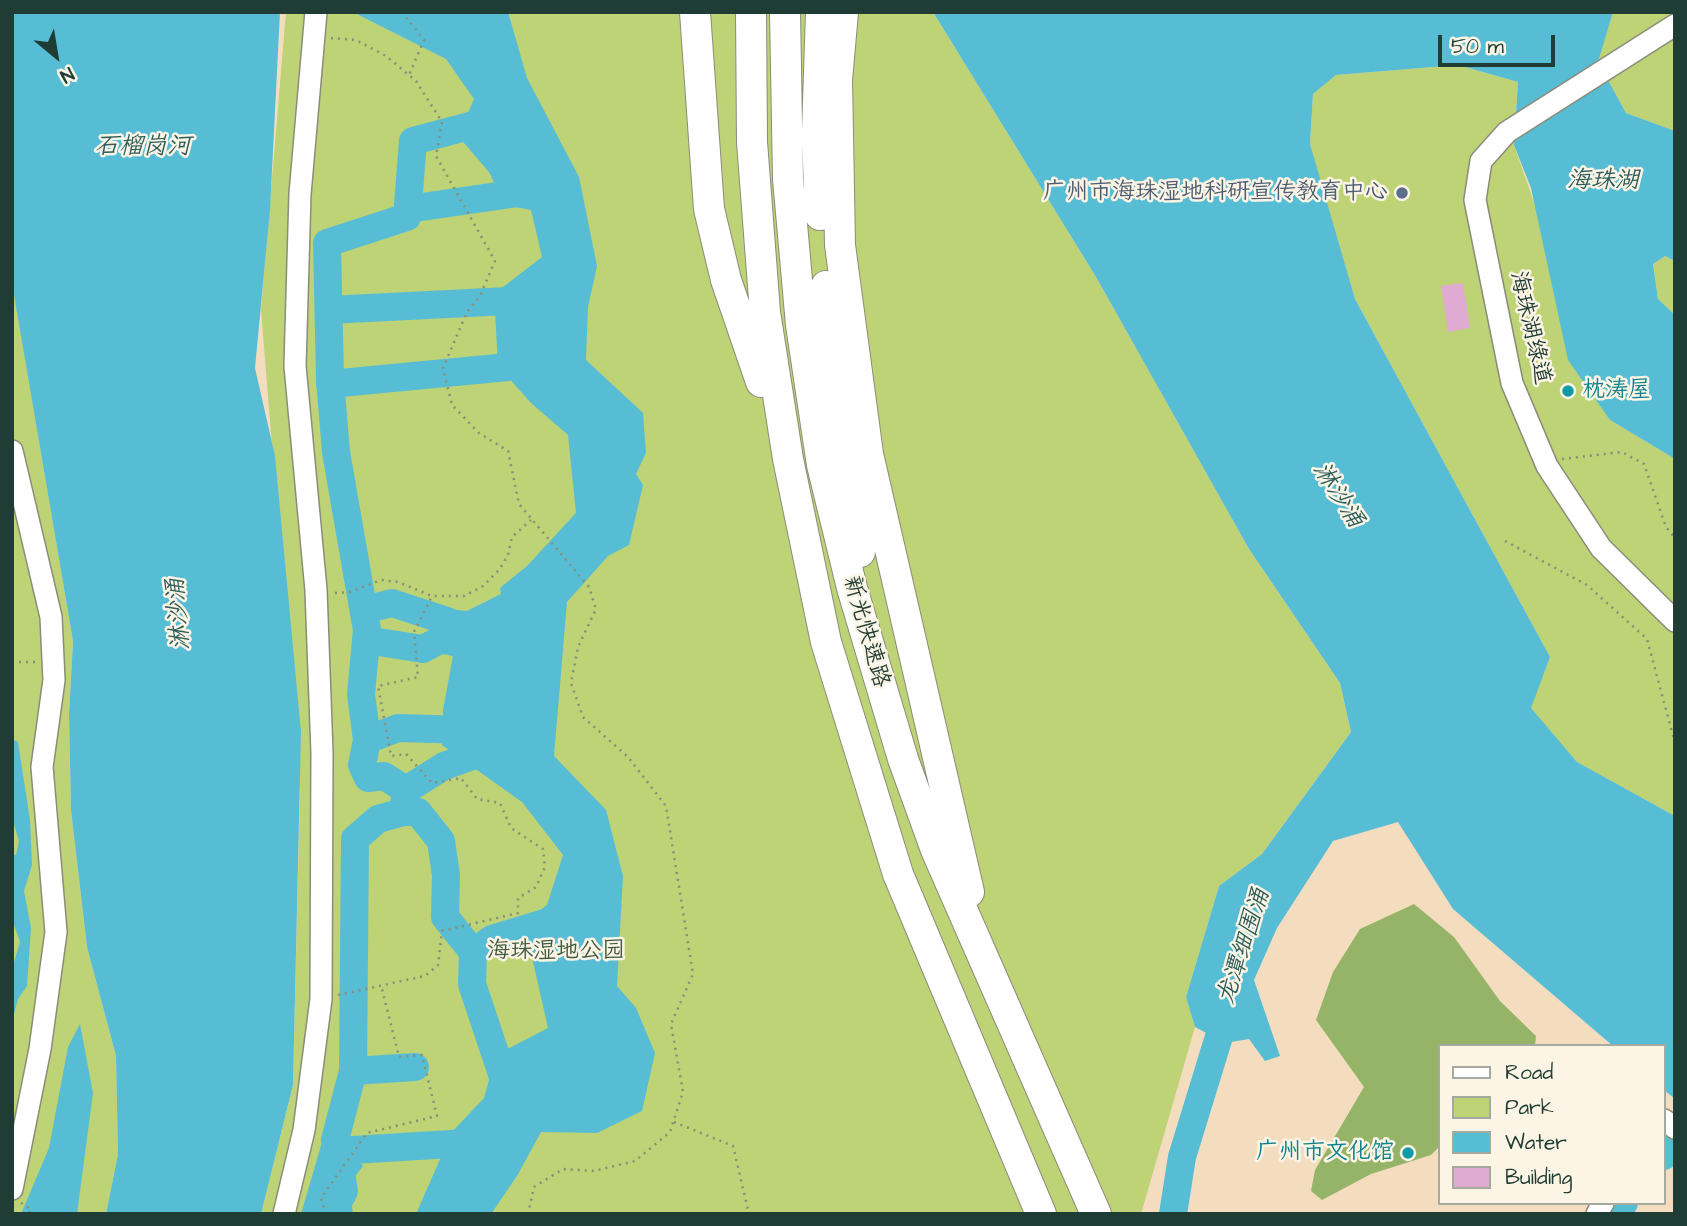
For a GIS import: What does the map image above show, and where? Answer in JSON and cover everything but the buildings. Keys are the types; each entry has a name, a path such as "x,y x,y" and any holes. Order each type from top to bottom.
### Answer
{"highway":[{"path":"695,12 702,82 706,177 714,231 726,280 788,459"},
{"path":"715,12 729,225 746,305 788,459"},
{"name":"新光快速路","path":"751,12 752,142 768,337 788,459 826,642 879,819 929,953 1041,1214"},
{"name":"新光快速路","path":"785,12 788,179 803,337 822,466 877,678 936,850 1096,1214"},
{"path":"821,12 817,133 823,261 877,678"},
{"path":"843,12 837,80 840,245 868,454 985,964"}],"street":[{"path":"284,1214 304,1130 321,999 322,752 316,594 295,366 300,194 316,12"},
{"name":"海珠湖绿道","path":"1675,25 1635,54 1507,132 1481,161 1475,200 1512,383 1547,466 1601,548 1675,621"},
{"path":"12,451 51,617 54,680 42,767 56,932 29,1115 12,1189"}],"path":[{"path":"402,12 424,40 409,75"},
{"path":"313,37 356,40 386,56 409,75 442,122 436,156 495,261 480,296 467,312 443,368 452,405 479,433 508,451 519,504 589,587 596,610 578,647 570,683 583,717 628,757 666,806 693,974 671,1024 683,1092 670,1132 635,1161 594,1171 563,1168 534,1187 528,1214"},
{"path":"1547,466 1568,456 1622,452 1644,464 1666,527 1675,538"},
{"path":"316,594 350,592 381,580 398,582 432,596 464,596 483,586 499,570 508,555 512,537 531,520"},
{"path":"1505,541 1587,585 1647,639 1675,743"},
{"path":"350,992 425,976 438,965 442,932 518,913 518,898 536,887 545,867 543,849 511,828 500,803 477,799 461,778 432,783 406,754 391,756 378,686 418,677 414,632 432,596"},
{"path":"12,662 53,662"},
{"path":"326,1214 321,1198 368,1133 437,1116 422,1055 399,1057 381,985"},
{"path":"673,1122 733,1146 748,1214"},
{"path":"12,1198 31,1209 29,1214"}],"green space":[{"name":"海珠湿地公园","path":"286,12 933,12 1096,277 1249,549 1340,683 1351,732 1262,854 1219,886 1186,997 1195,1027 1141,1214 261,1214 293,1085 300,791 261,310"},
{"path":"1613,12 1675,12 1675,131 1626,113 1597,62"},
{"path":"1458,65 1518,82 1514,145 1610,420 1675,459 1675,816 1577,762 1530,708 1550,657 1355,299 1315,167 1310,144 1313,94 1336,75"},
{"path":"1665,256 1675,261 1675,315 1658,299 1653,264"},
{"path":"12,281 73,641 69,715 71,810 87,947 116,1056 118,1154 106,1214 12,1214"},
{"path":"1414,904 1454,937 1500,1001 1536,1036 1535,1044 1438,1044 1438,1148 1431,1155 1371,1174 1322,1200 1311,1191 1315,1170 1364,1087 1316,1020 1333,972 1360,929"}],"water":[{"name":"石榴岗河","path":"12,12 280,12 270,210 255,368 275,456 301,732 293,1085 261,1214 106,1214 118,1154 116,1056 87,947 71,810 69,715 73,641 12,283"},
{"path":"353,12 508,12 527,78 579,177 597,266 588,307 586,360 643,413 646,453 636,474 643,485 629,545 608,556 567,602 554,756 606,810 623,876 617,986 636,1008 655,1053 642,1111 597,1133 541,1132 517,1176 491,1214 416,1214 452,1132 484,1098 496,1055 548,1028 524,922 547,905 563,855 522,802 442,745 443,710 453,656 432,652 427,607 467,611 501,594 500,588 527,566 576,513 568,435 531,403 498,366 494,294 542,257 531,210 505,205 489,172 458,136 474,99 446,59"},
{"path":"933,12 1613,12 1598,62 1626,113 1675,131 1675,261 1665,256 1653,264 1658,299 1675,315 1675,459 1610,420 1568,360 1531,188 1514,145 1518,82 1458,65 1336,75 1313,94 1310,144 1355,299 1550,657 1531,708 1577,762 1675,816 1675,1099 1666,1092 1666,1044 1611,1044 1453,909 1398,822 1333,841 1277,928 1254,980 1280,1056 1265,1061 1249,1039 1225,1043 1195,1027 1186,997 1219,886 1262,854 1351,732 1340,683 1249,549 1096,277"},
{"path":"12,739 18,742 30,820 32,865 24,891 31,928 27,986 18,999 12,1022 12,969 20,942 12,919 12,854 16,855 19,841 12,818"},
{"path":"80,1024 93,1093 77,1214 21,1214 49,1148 68,1047"},
{"path":"327,1125 363,1166 349,1184 353,1214 301,1214"}],"waterway":[{"path":"332,1214 344,1191 335,1140 353,1071 355,839 378,819 403,812 406,790 384,776 368,778 362,765 367,740 361,694 367,630 336,452 330,379 327,243 407,217 413,141 481,123"},
{"path":"408,209 525,192"},
{"path":"329,310 508,301"},
{"path":"330,384 508,367"},
{"path":"364,610 392,603 447,621"},
{"path":"366,640 423,649 462,628"},
{"path":"367,740 398,728 467,730"},
{"path":"406,790 444,766 484,752"},
{"path":"403,812 418,812 441,841 446,875 445,917 473,952 472,984 504,1080"},
{"path":"473,952 492,939 545,923"},
{"name":"龙潭细围涌","path":"1173,1214 1182,1157 1229,1004"},
{"path":"353,1071 415,1067"},
{"path":"337,1151 467,1143"},
{"path":"1666,1154 1675,1146"},
{"path":"1615,1214 1622,1205"}],"place":[{"name":"广州市海珠湿地科研宣传教育中心","path":"1402,193"},
{"name":"枕涛屋","path":"1568,391"},
{"name":"广州市文化馆","path":"1408,1153"}],"water label":[{"name":"海珠湖","path":"1603,182"},
{"name":"淋沙涌","path":"1337,496"},
{"name":"淋沙涌","path":"180,614"}]}
